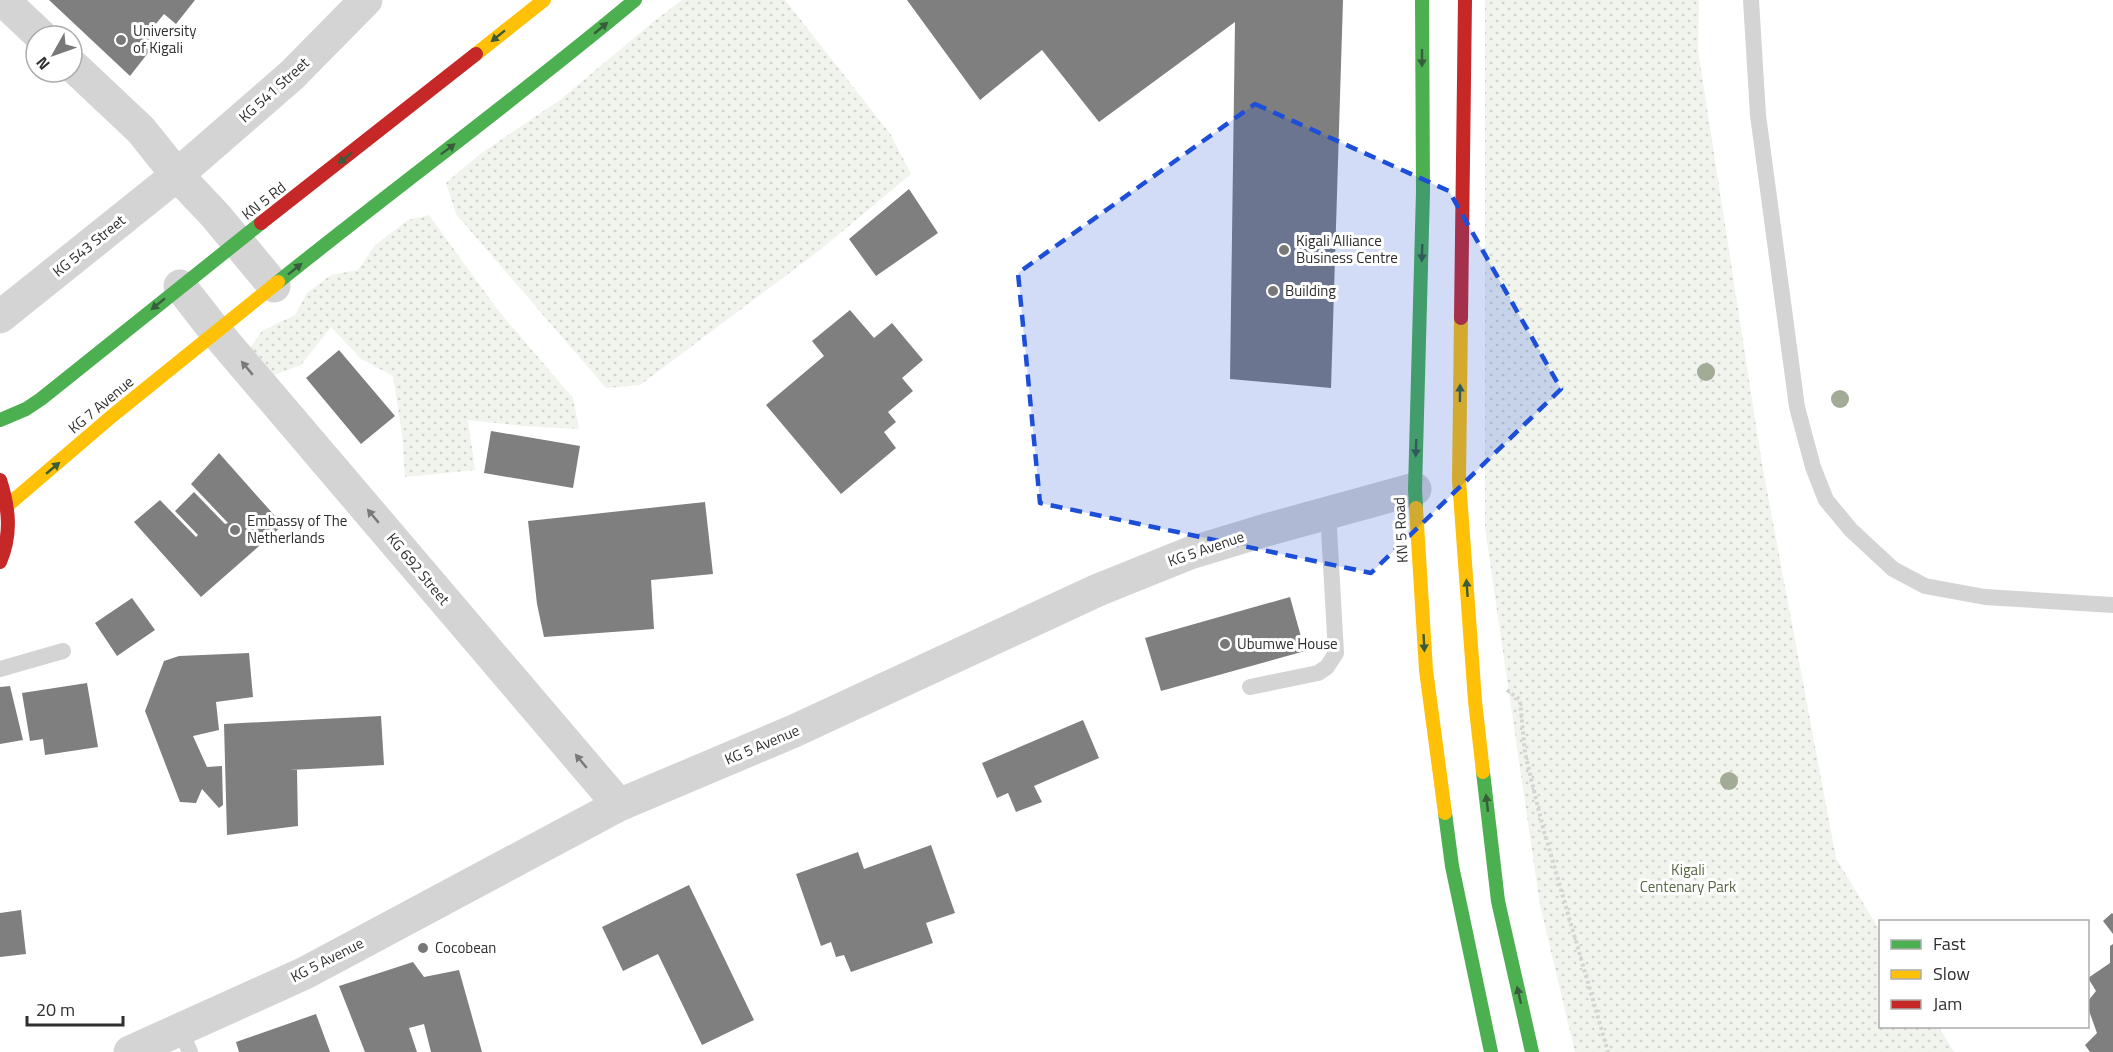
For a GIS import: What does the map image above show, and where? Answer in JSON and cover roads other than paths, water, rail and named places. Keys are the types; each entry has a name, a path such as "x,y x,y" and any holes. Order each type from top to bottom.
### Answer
{"main road":[{"name":"KN 5 Rd","path":"0,420 26,409 41,399 180,286 544,0"},
{"path":"216,332 349,225 556,66 635,0"},
{"name":"KN 5 Road","path":"1422,0 1423,192 1415,489 1426,670 1452,866 1491,1052"},
{"path":"1465,0 1459,480 1472,662 1498,901 1532,1052"},
{"name":"KG 7 Avenue","path":"8,505 112,416 216,332"},
{"path":"0,480 8,505 9,533 0,562"}],"street":[{"path":"3,0 28,24"},
{"name":"KG 541 Street","path":"177,175 292,75 366,0"},
{"path":"84,76 141,130 177,175 215,215 274,286"},
{"name":"KG 543 Street","path":"0,317 177,175"},
{"name":"KG 692 Street","path":"180,286 216,332 619,805"},
{"name":"KG 5 Avenue","path":"130,1052 185,1041 305,973 619,805 794,731 1098,590 1190,553 1415,489"}],"lane":[{"path":"1751,0 1758,115 1797,407 1813,467 1826,500 1851,530 1893,569 1925,586 1985,597 2113,605"},
{"path":"1250,687 1318,673 1327,667 1336,654 1328,512"},
{"path":"0,669 63,651"}],"place":[{"name":"University of Kigali","path":"121,40"},
{"name":"Kigali Alliance Business Centre","path":"1284,250"},
{"name":"Building","path":"1273,291"},
{"name":"Embassy of The Netherlands","path":"235,530"},
{"name":"Ubumwe House","path":"1225,644"},
{"name":"Cocobean","path":"423,948"}],"park label":[{"name":"Kigali Centenary Park","path":"1688,878"}]}
